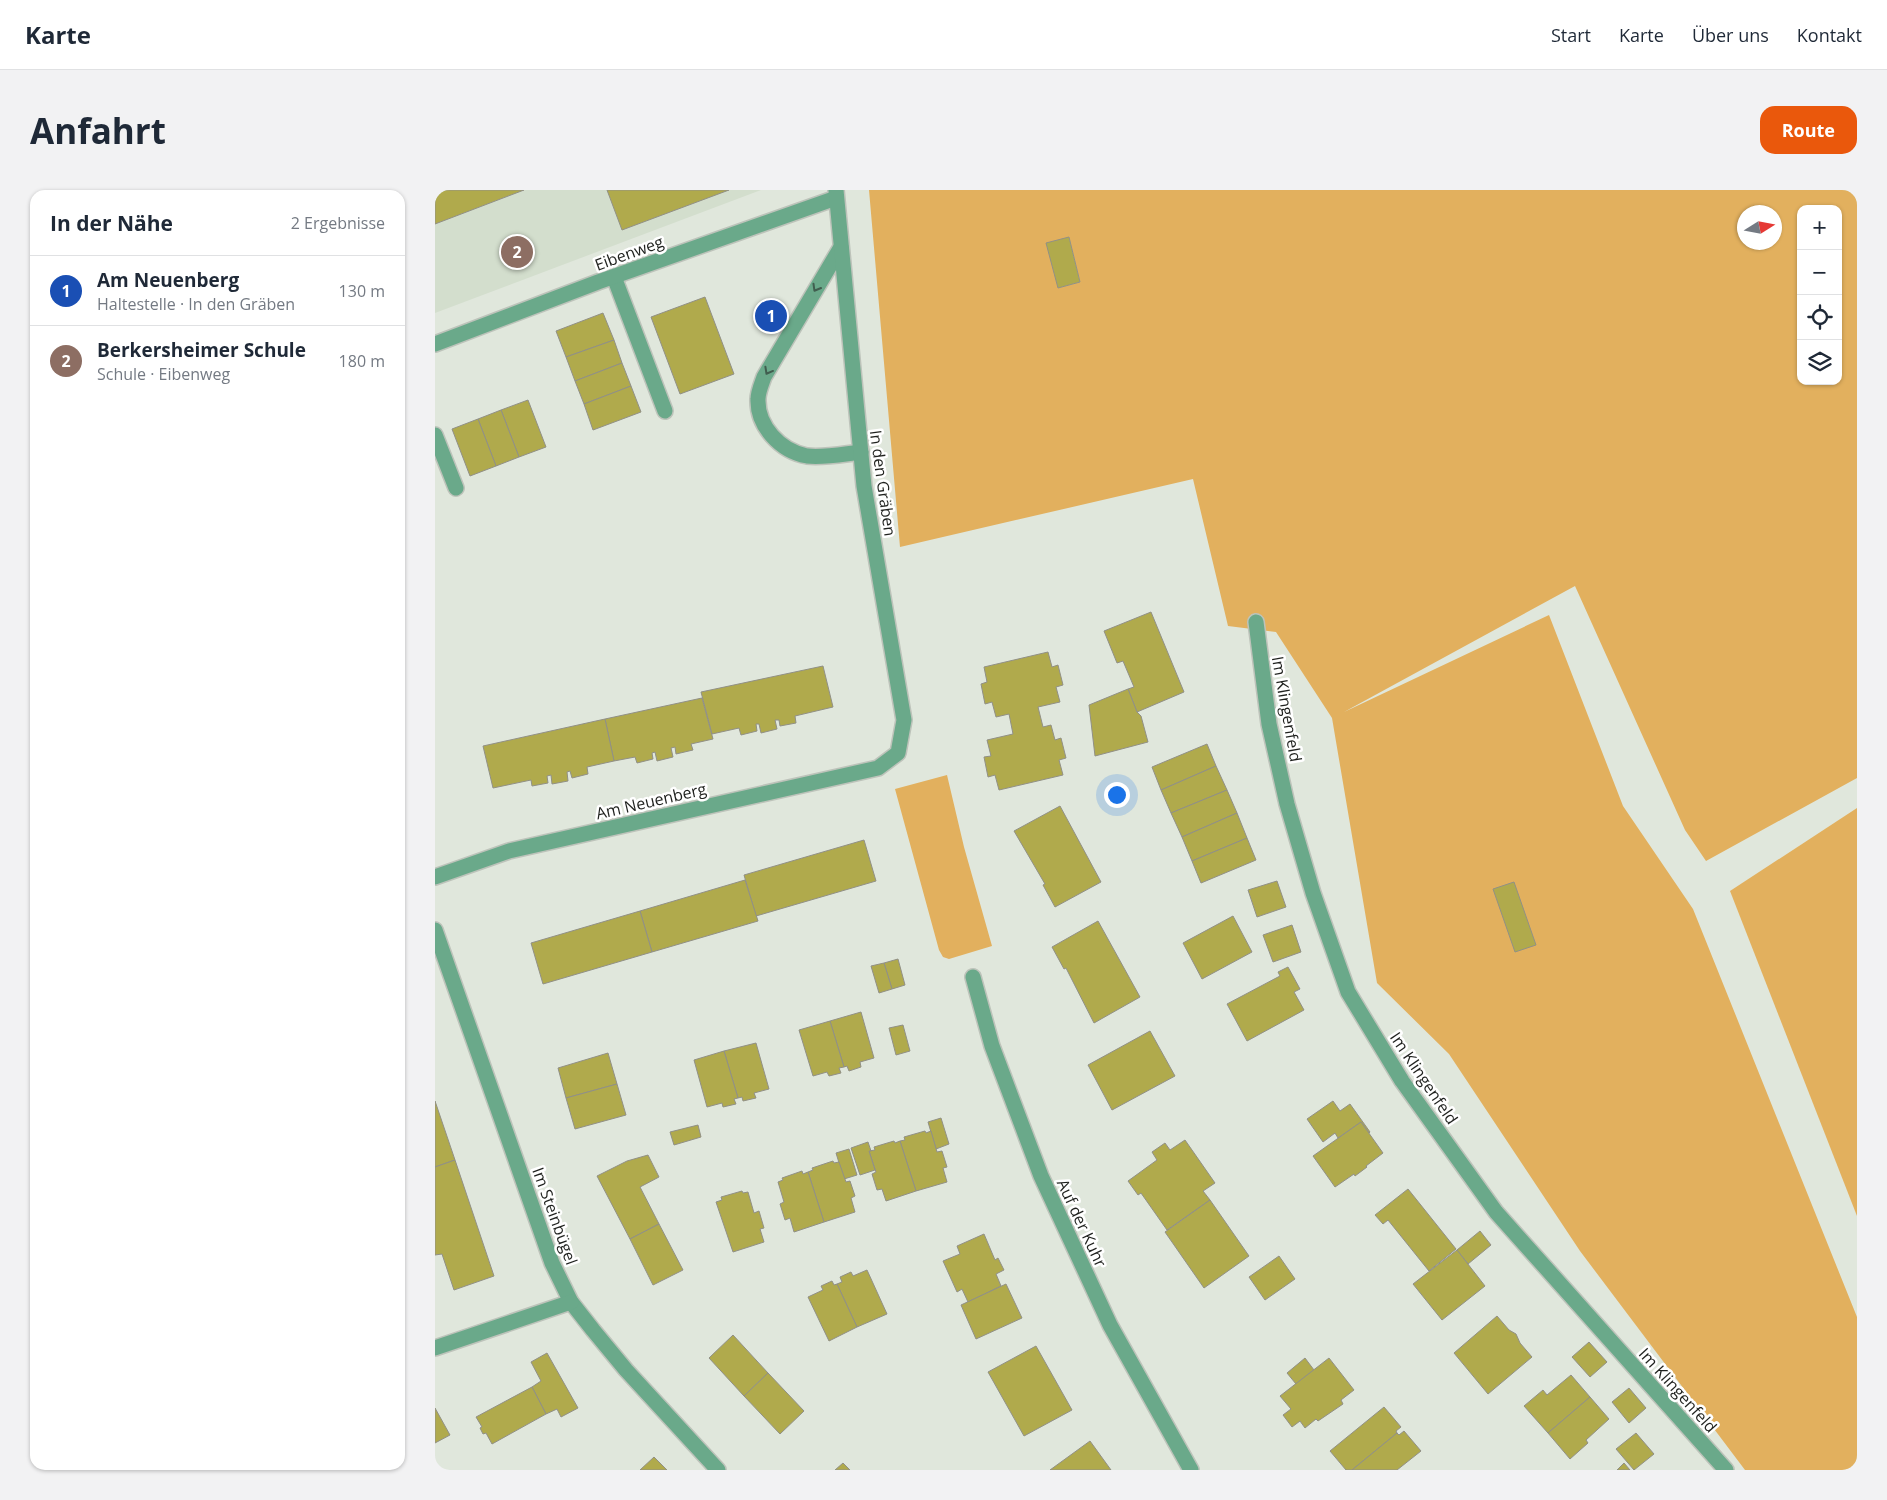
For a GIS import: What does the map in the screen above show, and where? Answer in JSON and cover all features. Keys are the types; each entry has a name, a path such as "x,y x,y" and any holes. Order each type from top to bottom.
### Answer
{"street":[{"name":"In den Gräben","path":"836,194 861,452 869,514 904,720 898,753 878,768"},
{"name":"Eibenweg","path":"435,344 836,194"},
{"path":"841,247 764,377 757,398 762,422 773,438 789,450 807,456 861,452"},
{"path":"614,276 665,411"},
{"path":"435,435 456,488"},
{"name":"Im Klingenfeld","path":"1256,622 1269,724 1287,804 1313,893 1348,992 1402,1081 1496,1212 1726,1470"},
{"name":"Am Neuenberg","path":"435,877 509,851 878,768"},
{"name":"Im Steinbügel","path":"435,930 552,1263 571,1302 626,1370 718,1470"},
{"name":"Auf der Kuhr","path":"973,977 992,1046 1041,1176 1109,1325 1191,1470"},
{"path":"435,1348 571,1302"}],"shaded area":[{"path":"435,190 761,190 435,313"},
{"path":"869,190 1857,190 1857,778 1706,861 1685,830 1575,586 1344,712 1549,615 1623,806 1693,909 1857,1317 1857,1470 1745,1470 1580,1251 1449,1054 1377,983 1332,718 1276,632 1228,626 1193,479 900,547","holes":["1069,237 1080,282 1058,288"]},
{"path":"947,775 964,847 992,946 949,959 943,957 939,950 895,789"},
{"path":"1857,808 1857,1216 1730,891"}],"building":[{"path":"435,190 524,190 435,224"},
{"path":"607,190 729,190 622,230"},
{"path":"1069,237 1080,282 1058,288 1046,243"},
{"path":"705,297 734,374 680,394 651,317"},
{"path":"603,313 614,340 566,357 556,331"},
{"path":"614,340 622,363 575,381 566,357"},
{"path":"622,363 631,386 584,404 575,381"},
{"path":"631,386 641,412 593,430 584,404"},
{"path":"528,400 546,447 519,457 501,410"},
{"path":"501,410 519,457 496,466 478,419"},
{"path":"478,419 496,466 470,476 452,429"},
{"path":"1151,612 1184,692 1137,712 1128,689 1134,687 1123,661 1117,663 1104,631"},
{"path":"1048,652 1052,667 1058,665 1063,685 1056,687 1060,702 1038,707 1043,727 1051,725 1055,740 1061,738 1066,758 1059,760 1063,775 999,790 995,775 988,777 984,757 991,756 987,740 1013,734 1009,714 996,717 992,702 985,704 981,684 987,682 984,667"},
{"path":"823,666 833,707 795,716 796,723 780,726 779,720 775,720 777,729 761,733 759,724 756,724 757,731 741,735 739,728 712,734 701,692"},
{"path":"1128,689 1137,712 1141,716 1148,742 1095,756 1089,705"},
{"path":"702,698 713,739 691,744 693,750 676,754 675,747 671,748 673,757 657,761 655,752 652,753 653,759 637,763 635,757 614,761 605,719"},
{"path":"605,719 614,761 587,767 588,774 572,778 570,771 567,772 568,781 552,784 551,775 547,776 548,783 532,786 531,780 493,788 483,746"},
{"path":"1207,744 1216,766 1161,790 1152,767"},
{"path":"1216,766 1227,790 1171,813 1161,790"},
{"path":"1227,790 1237,813 1182,837 1171,813"},
{"path":"1060,806 1101,882 1055,907 1043,885 1045,884 1014,831"},
{"path":"1237,813 1247,838 1192,861 1182,837"},
{"path":"1247,838 1256,860 1201,883 1192,861"},
{"path":"864,840 876,881 756,916 744,875"},
{"path":"745,880 758,921 652,952 640,911"},
{"path":"1277,881 1286,907 1257,917 1248,890"},
{"path":"1514,882 1536,945 1515,952 1493,889"},
{"path":"640,911 652,952 543,984 531,943"},
{"path":"1233,916 1252,952 1202,979 1183,943"},
{"path":"1098,921 1140,997 1094,1023 1066,968 1064,969 1052,947"},
{"path":"1292,925 1301,952 1273,962 1263,935"},
{"path":"898,959 905,985 892,989 884,963"},
{"path":"884,963 892,989 879,993 871,966"},
{"path":"1288,967 1300,989 1294,992 1304,1010 1247,1041 1227,1004 1280,976 1278,972"},
{"path":"861,1012 874,1058 860,1062 861,1067 849,1071 847,1066 844,1067 830,1021"},
{"path":"830,1021 844,1067 839,1068 841,1073 829,1076 827,1072 813,1076 799,1030"},
{"path":"903,1025 910,1051 896,1055 889,1028"},
{"path":"1150,1031 1175,1076 1112,1110 1088,1065"},
{"path":"756,1043 769,1089 754,1093 756,1098 743,1101 742,1097 738,1098 724,1051"},
{"path":"724,1051 738,1098 734,1099 736,1104 723,1107 722,1103 707,1107 694,1060"},
{"path":"608,1053 617,1084 566,1098 558,1068"},
{"path":"617,1084 626,1115 575,1129 566,1098"},
{"path":"435,1101 455,1160 435,1167"},
{"path":"1333,1101 1340,1111 1350,1104 1370,1132 1361,1122 1338,1138 1335,1133 1323,1142 1307,1119"},
{"path":"941,1118 949,1144 936,1149 928,1122"},
{"path":"1361,1122 1383,1153 1355,1176 1354,1174 1335,1187 1313,1156"},
{"path":"698,1125 701,1137 674,1145 670,1132"},
{"path":"925,1131 926,1133 931,1131 937,1152 942,1151 947,1167 943,1168 947,1182 916,1191 900,1141 905,1140 904,1137"},
{"path":"1185,1140 1215,1183 1203,1191 1210,1200 1167,1230 1141,1193 1138,1195 1128,1181 1157,1160 1152,1152 1165,1143 1170,1150"},
{"path":"894,1141 895,1143 900,1141 916,1191 886,1201 882,1189 877,1190 872,1174 876,1172 869,1151 875,1150 874,1147"},
{"path":"868,1142 875,1170 860,1175 851,1148"},
{"path":"849,1149 857,1175 844,1179 836,1153"},
{"path":"648,1155 659,1177 640,1187 659,1224 630,1239 597,1176 627,1161"},
{"path":"455,1160 494,1276 454,1290 442,1254 435,1255 435,1167"},
{"path":"833,1161 834,1163 839,1162 846,1182 850,1181 855,1196 851,1198 855,1212 824,1222 808,1172 813,1170 812,1168"},
{"path":"802,1171 803,1174 808,1172 824,1222 794,1232 790,1218 785,1220 780,1204 784,1202 778,1182 783,1180 782,1178"},
{"path":"1408,1189 1456,1249 1429,1271 1388,1220 1383,1224 1375,1215"},
{"path":"742,1191 743,1193 748,1192 754,1213 759,1211 764,1228 760,1229 764,1242 733,1252 716,1202 722,1200 721,1197"},
{"path":"1210,1200 1249,1256 1204,1288 1165,1232"},
{"path":"659,1224 683,1270 653,1285 630,1239"},
{"path":"1480,1231 1491,1245 1468,1264 1457,1250"},
{"path":"984,1234 995,1260 998,1258 1004,1270 996,1274 1001,1286 968,1302 962,1289 957,1292 943,1261 960,1254 957,1246"},
{"path":"1457,1250 1485,1286 1442,1320 1413,1284"},
{"path":"1279,1256 1295,1279 1265,1300 1249,1277"},
{"path":"867,1270 887,1314 857,1327 837,1284 842,1282 840,1277 851,1272 853,1276"},
{"path":"832,1281 834,1285 837,1284 857,1327 829,1341 808,1297 823,1290 821,1286"},
{"path":"1006,1284 1022,1318 976,1339 961,1305"},
{"path":"1497,1316 1509,1330 1516,1334 1520,1343 1532,1357 1488,1394 1454,1353"},
{"path":"733,1335 768,1373 744,1396 709,1358"},
{"path":"1589,1342 1607,1362 1590,1377 1572,1357"},
{"path":"1036,1346 1072,1410 1024,1436 988,1372"},
{"path":"547,1353 578,1408 561,1417 557,1409 546,1414 532,1387 541,1381 531,1362"},
{"path":"1305,1358 1314,1370 1296,1384 1287,1373"},
{"path":"1329,1358 1354,1390 1341,1400 1343,1404 1318,1421 1316,1419 1305,1428 1300,1421 1292,1427 1283,1415 1291,1409 1280,1396"},
{"path":"768,1373 804,1411 780,1434 744,1396"},
{"path":"1571,1375 1590,1397 1548,1433 1524,1406 1543,1390 1547,1395"},
{"path":"532,1387 546,1414 492,1444 486,1433 483,1434 480,1428 482,1427 476,1417"},
{"path":"1629,1388 1646,1408 1629,1423 1612,1402"},
{"path":"1590,1397 1609,1419 1586,1440 1588,1443 1570,1459 1548,1433"},
{"path":"1384,1407 1401,1427 1396,1431 1397,1433 1352,1470 1346,1470 1330,1451"},
{"path":"435,1408 450,1435 435,1443"},
{"path":"1404,1431 1421,1451 1397,1470 1352,1470 1397,1433 1399,1435"},
{"path":"1636,1433 1654,1454 1634,1470 1616,1449"},
{"path":"1090,1441 1111,1470 1050,1470"},
{"path":"654,1457 667,1470 640,1470"},
{"path":"843,1463 850,1470 835,1470"},
{"path":"1624,1463 1630,1470 1617,1470"}],"place":[{"name":"Berkersheimer Schule","path":"517,252"},
{"name":"Am Neuenberg","path":"771,316"}]}
